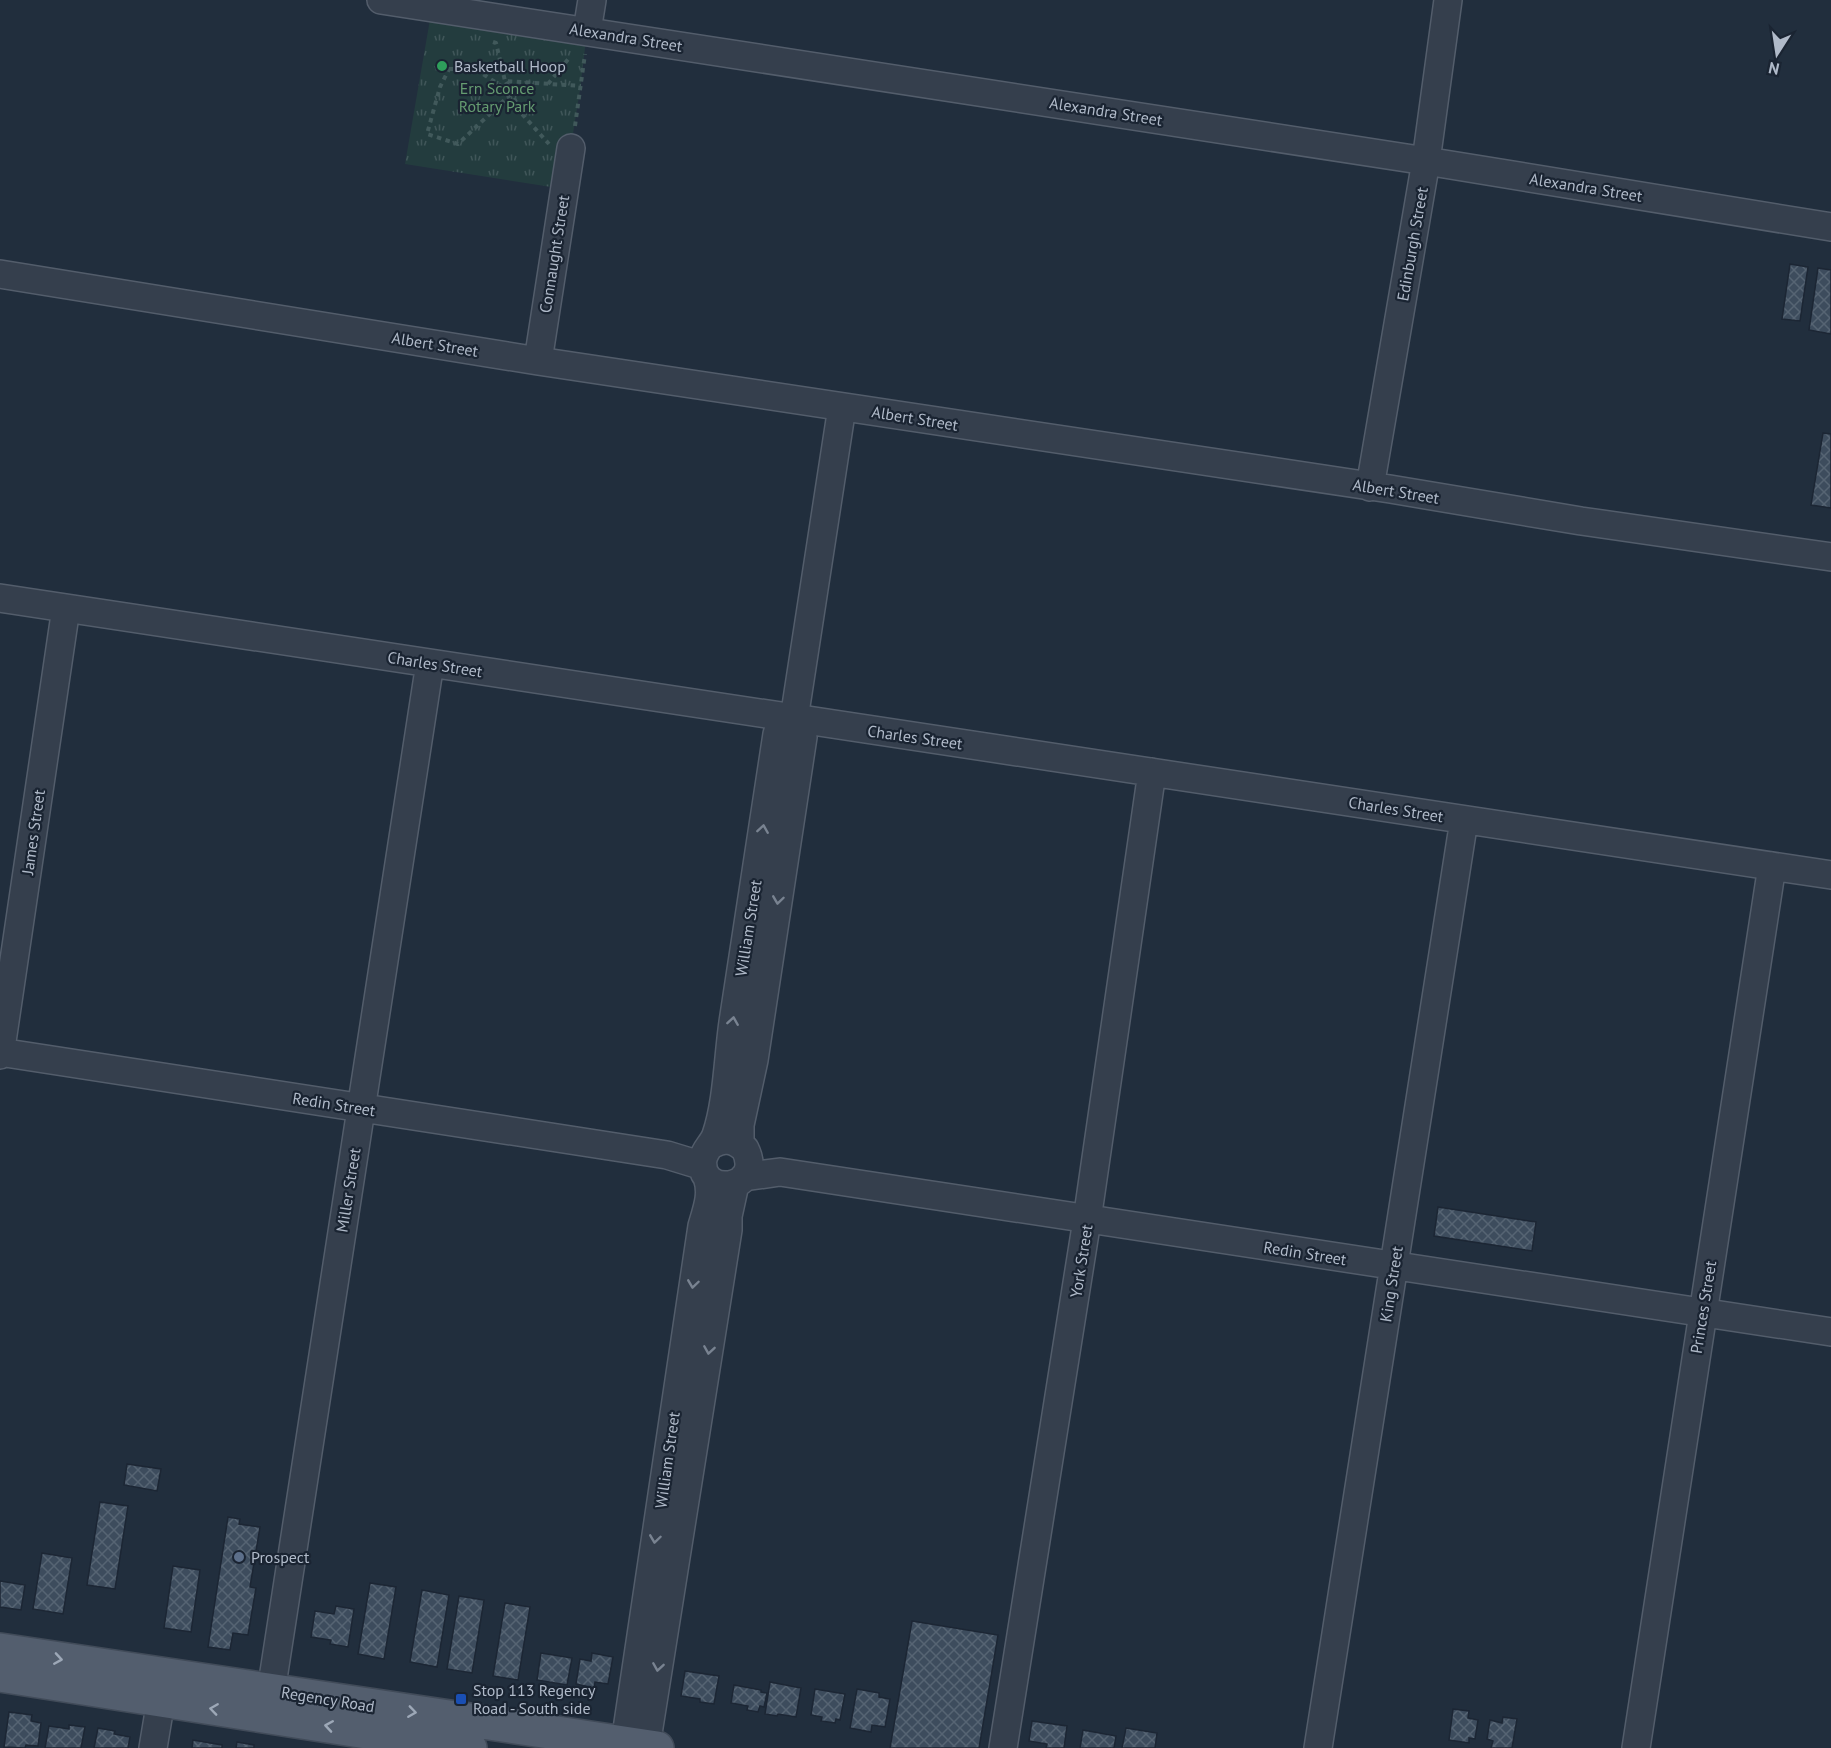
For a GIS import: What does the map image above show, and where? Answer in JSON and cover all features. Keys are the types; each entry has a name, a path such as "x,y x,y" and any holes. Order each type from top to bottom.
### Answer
{"main road":[{"name":"Regency Road","path":"0,1650 270,1704 470,1748"},
{"name":"Regency Road","path":"0,1675 161,1700 270,1704 642,1746"}],"street":[{"name":"Alexandra Street","path":"381,0 1426,161 1831,227"},
{"path":"587,31 592,0"},
{"name":"Edinburgh Street","path":"1370,487 1426,161 1448,0"},
{"name":"Connaught Street","path":"538,361 561,147"},
{"name":"Albert Street","path":"0,274 538,361 1581,521 1831,557"},
{"name":"William Street","path":"642,1746 642,1703 715,1228 709,1201 707,1159 721,1121 728,1056 781,798 803,737 794,719 842,407"},
{"name":"Charles Street","path":"0,598 1831,875"},
{"name":"James Street","path":"0,1053 66,608"},
{"name":"Miller Street","path":"270,1704 430,663"},
{"name":"York Street","path":"1002,1748 1087,1220 1152,772"},
{"name":"William Street","path":"715,1228 728,1216 742,1165 740,1125 754,1060 781,798"},
{"name":"King Street","path":"1318,1748 1464,820"},
{"name":"Princes Street","path":"1636,1748 1772,866"},
{"name":"Redin Street","path":"0,1053 667,1155 707,1159"},
{"path":"728,1056 754,1060"},
{"path":"730,1140 742,1165 720,1185 707,1159 718,1141 730,1140"},
{"name":"Redin Street","path":"742,1165 1087,1220 1831,1332"},
{"path":"153,1748 161,1700"}],"path":[{"path":"484,41 495,43 505,81 522,114 561,147 581,86 587,31"},
{"path":"548,84 570,57"},
{"path":"449,69 475,69 512,93 458,144 427,134 440,87 449,69"},
{"path":"505,81 581,86"}],"green space":[{"name":"Ern Sconce Rotary Park","path":"432,8 587,31 564,189 405,164"}],"building":[{"path":"1790,264 1808,267 1800,321 1782,319"},
{"path":"1818,268 1831,270 1831,334 1809,330"},
{"path":"1823,433 1831,434 1831,508 1811,505"},
{"path":"1438,1207 1536,1222 1532,1251 1434,1236"},
{"path":"127,1464 161,1469 157,1491 124,1485"},
{"path":"100,1502 128,1506 115,1589 87,1585"},
{"name":"Prospect","path":"228,1517 240,1519 239,1524 260,1527 250,1587 256,1588 248,1635 233,1633 230,1650 208,1647"},
{"path":"42,1553 72,1558 63,1614 33,1609"},
{"path":"173,1566 200,1570 191,1632 164,1628"},
{"path":"0,1581 25,1585 21,1610 0,1607"},
{"path":"370,1583 396,1587 384,1659 358,1654"},
{"path":"422,1590 449,1595 437,1667 410,1662"},
{"path":"459,1596 484,1600 472,1673 447,1669"},
{"path":"505,1603 530,1607 518,1680 493,1676"},
{"path":"336,1606 354,1609 348,1647 330,1644 331,1640 311,1637 315,1611 334,1614"},
{"path":"912,1621 998,1635 979,1748 890,1748"},
{"path":"541,1653 572,1658 567,1685 537,1680"},
{"path":"592,1653 613,1657 608,1684 595,1682 594,1688 576,1684 580,1659 591,1661"},
{"path":"685,1671 719,1676 714,1704 681,1696"},
{"path":"770,1682 801,1688 796,1717 765,1714"},
{"path":"734,1685 767,1693 764,1707 760,1706 758,1712 747,1710 748,1706 731,1703"},
{"path":"815,1689 845,1694 840,1720 836,1719 835,1723 821,1721 822,1717 811,1715"},
{"path":"857,1689 879,1693 879,1697 890,1699 885,1727 872,1725 871,1732 850,1728"},
{"path":"1453,1709 1469,1711 1468,1718 1478,1720 1475,1739 1469,1738 1469,1743 1449,1740"},
{"path":"9,1712 32,1715 31,1721 41,1723 38,1746 4,1747"},
{"path":"1503,1717 1517,1719 1512,1748 1491,1748 1493,1741 1487,1739 1490,1720 1502,1723"},
{"path":"1032,1721 1067,1726 1064,1748 1046,1748 1047,1744 1029,1741"},
{"path":"69,1725 85,1727 81,1748 45,1748 49,1726 69,1729"},
{"path":"98,1728 130,1737 128,1748 94,1748"},
{"path":"1126,1728 1157,1733 1155,1748 1122,1748"},
{"path":"1083,1730 1116,1736 1114,1748 1080,1748"},
{"path":"193,1740 222,1745 222,1748 192,1748"},
{"path":"237,1742 254,1745 254,1748 236,1748"}],"place":[{"name":"Basketball Hoop","path":"442,66"},
{"name":"Prospect","path":"239,1557"},
{"name":"Stop 113 Regency Road - South side","path":"461,1699"}]}
